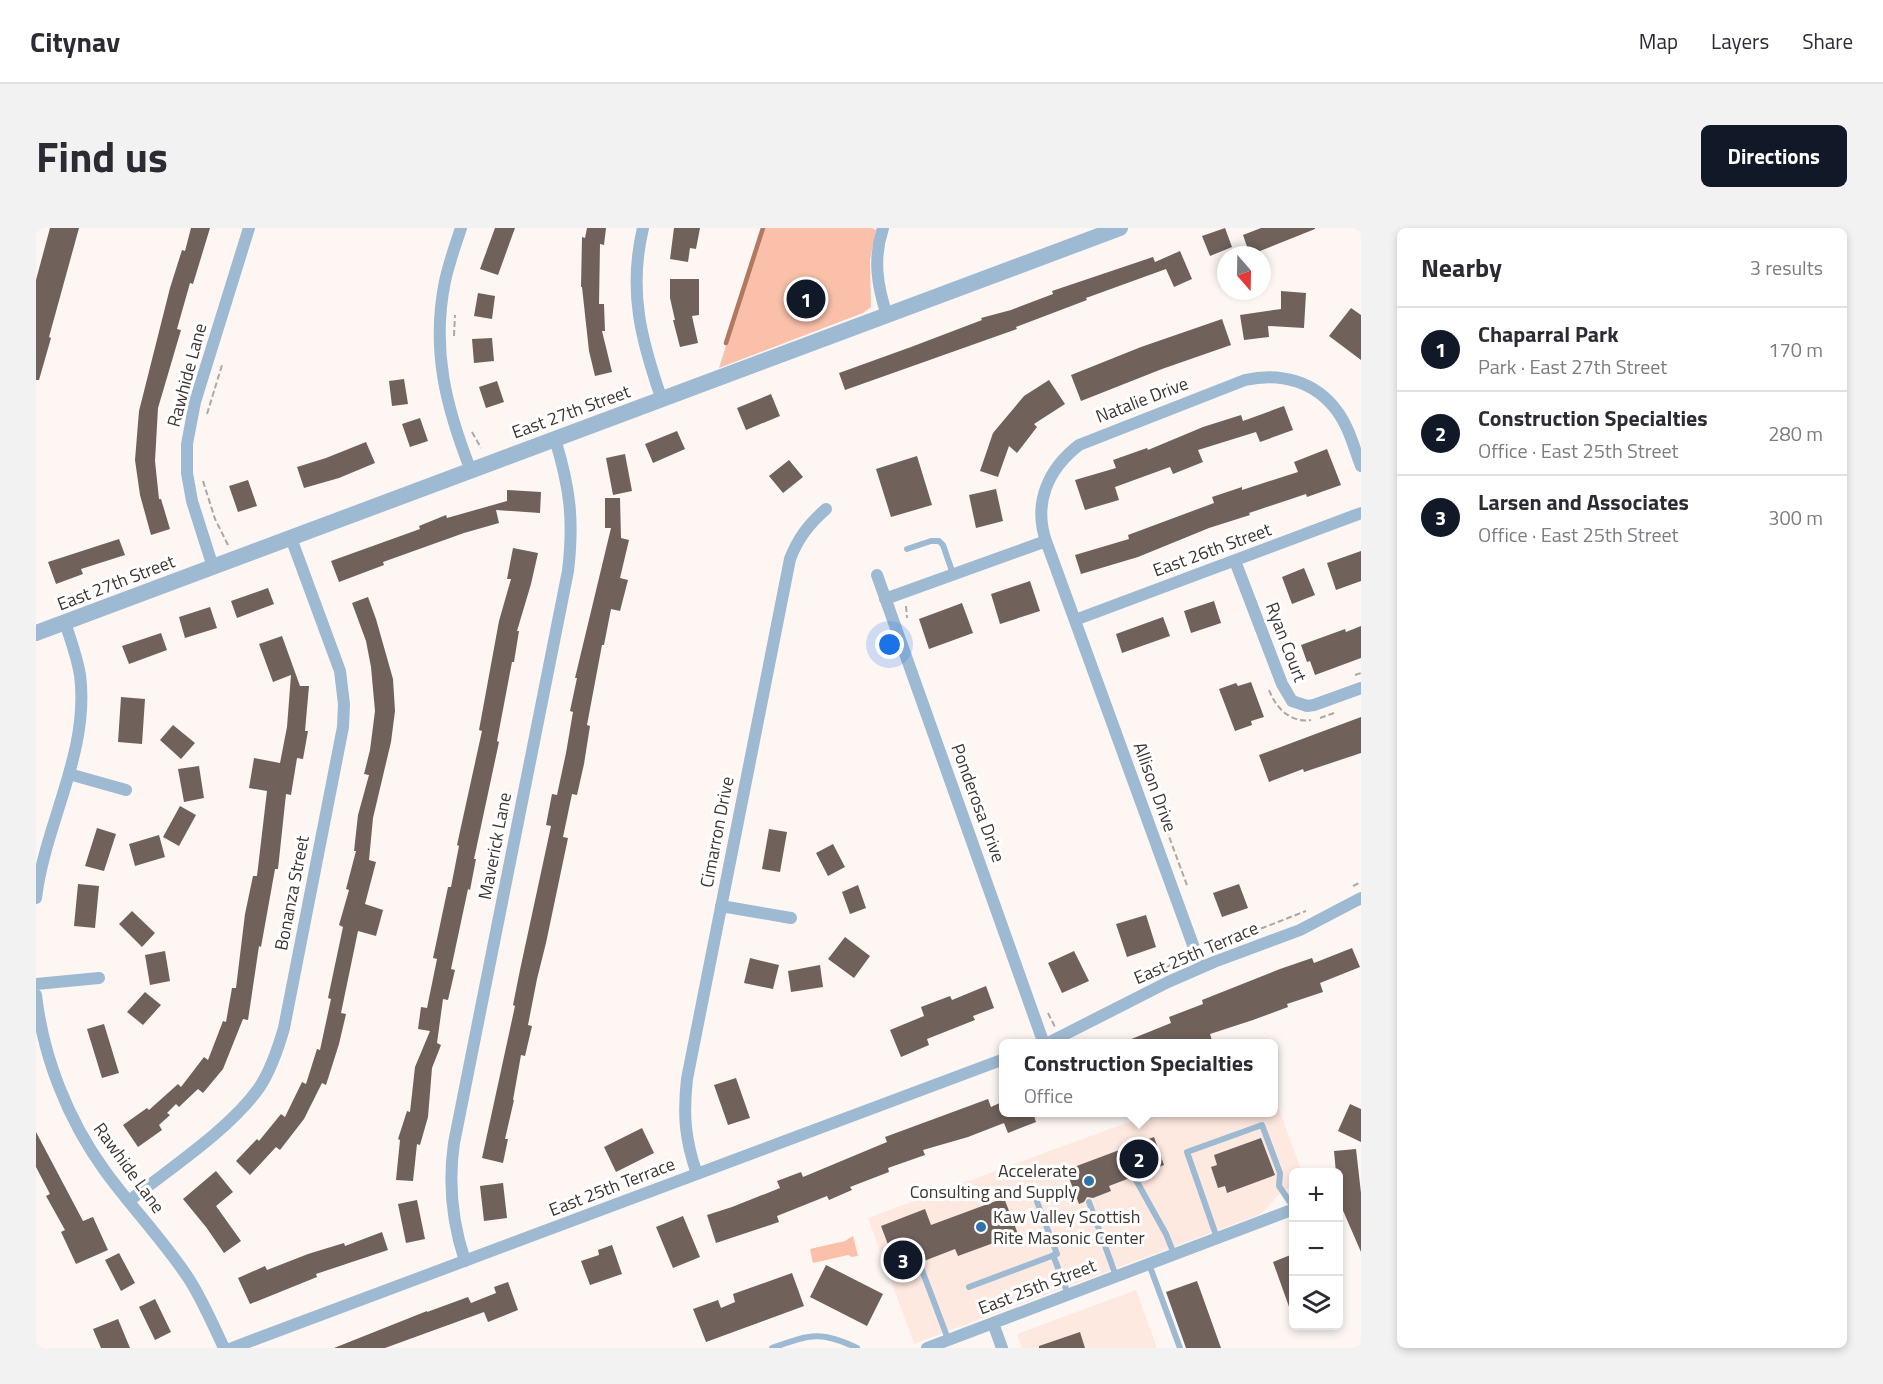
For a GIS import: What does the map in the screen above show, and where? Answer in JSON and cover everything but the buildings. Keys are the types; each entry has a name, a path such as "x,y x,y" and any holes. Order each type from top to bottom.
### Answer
{"street":[{"name":"Rawhide Lane","path":"213,567 192,501 187,444 195,402 249,228"},
{"path":"461,228 445,281 440,311 439,340 446,395 455,430 471,471"},
{"path":"643,228 636,291 640,330 646,356 662,400"},
{"path":"883,228 877,258 877,280 887,315"},
{"name":"East 27th Street","path":"36,633 1120,228"},
{"name":"Natalie Drive","path":"1076,620 1041,524 1043,495 1058,465 1067,454 1092,439 1245,380 1260,376 1289,378 1315,390 1337,410 1345,424 1361,466"},
{"name":"Maverick Lane","path":"465,1261 452,1213 450,1187 454,1143 571,542 570,498 555,439"},
{"name":"Cimarron Drive","path":"697,1174 685,1132 684,1109 687,1079 790,559 803,532 826,509"},
{"name":"East 26th Street","path":"1076,620 1361,513"},
{"name":"Bonanza Street","path":"129,1201 229,1122 248,1102 269,1069 284,1028 344,727 340,671 291,538"},
{"path":"885,599 1046,541"},
{"name":"Ryan Court","path":"1235,561 1286,694 1292,701 1307,706 1314,705 1361,688"},
{"name":"Ponderosa Drive","path":"877,575 1043,1039"},
{"name":"Allison Drive","path":"1076,620 1201,967"},
{"path":"36,898 45,853 69,774 80,724 80,676 75,652 64,623"},
{"path":"69,774 126,790"},
{"name":"East 25th Terrace","path":"1055,1039 1201,967 1300,930 1361,898"},
{"path":"721,906 790,918"},
{"path":"36,984 99,978"},
{"name":"Rawhide Lane","path":"36,995 43,1036 63,1095 88,1145 188,1277 224,1348"},
{"name":"East 25th Terrace","path":"232,1348 999,1061"},
{"name":"East 25th Street","path":"938,1345 1289,1211"},
{"path":"993,1323 1002,1348"}],"lane":[{"path":"907,549 931,541 939,541 954,574"},
{"path":"1217,1238 1188,1152 1262,1125 1280,1173 1279,1186 1289,1202"},
{"path":"1136,1180 1166,1234 1174,1255"},
{"path":"969,1287 1057,1254 1031,1186"},
{"path":"1089,1202 1117,1276"},
{"path":"1053,1256 1068,1295"},
{"path":"1149,1264 1180,1348"},
{"path":"920,1265 938,1345"},
{"path":"772,1348 812,1335 825,1336 857,1348"}],"path":[{"path":"454,337 455,314"},
{"path":"206,419 222,362"},
{"path":"470,427 481,448"},
{"path":"202,481 215,519 228,545"},
{"path":"1351,677 1361,673"}],"shaded area":[{"path":"763,228 872,228 876,230 870,260 871,307 863,313 719,368"},
{"path":"1278,1106 1301,1168 1289,1168 1289,1188 1282,1191 1261,1214 914,1344 868,1218 1142,1117 1278,1117"},
{"path":"853,1236 858,1256 848,1255 813,1263 810,1249 845,1241"},
{"path":"1136,1290 1157,1348 1022,1348 1017,1334"}],"waterway":[{"path":"726,343 763,228"}],"place":[{"name":"Chaparral Park","path":"806,299"},
{"name":"Construction Specialties","path":"1139,1159"},
{"name":"Accelerate Consulting and Supply","path":"1089,1181"},
{"name":"Kaw Valley Scottish Rite Masonic Center","path":"981,1227"},
{"name":"Larsen and Associates","path":"903,1260"}]}
